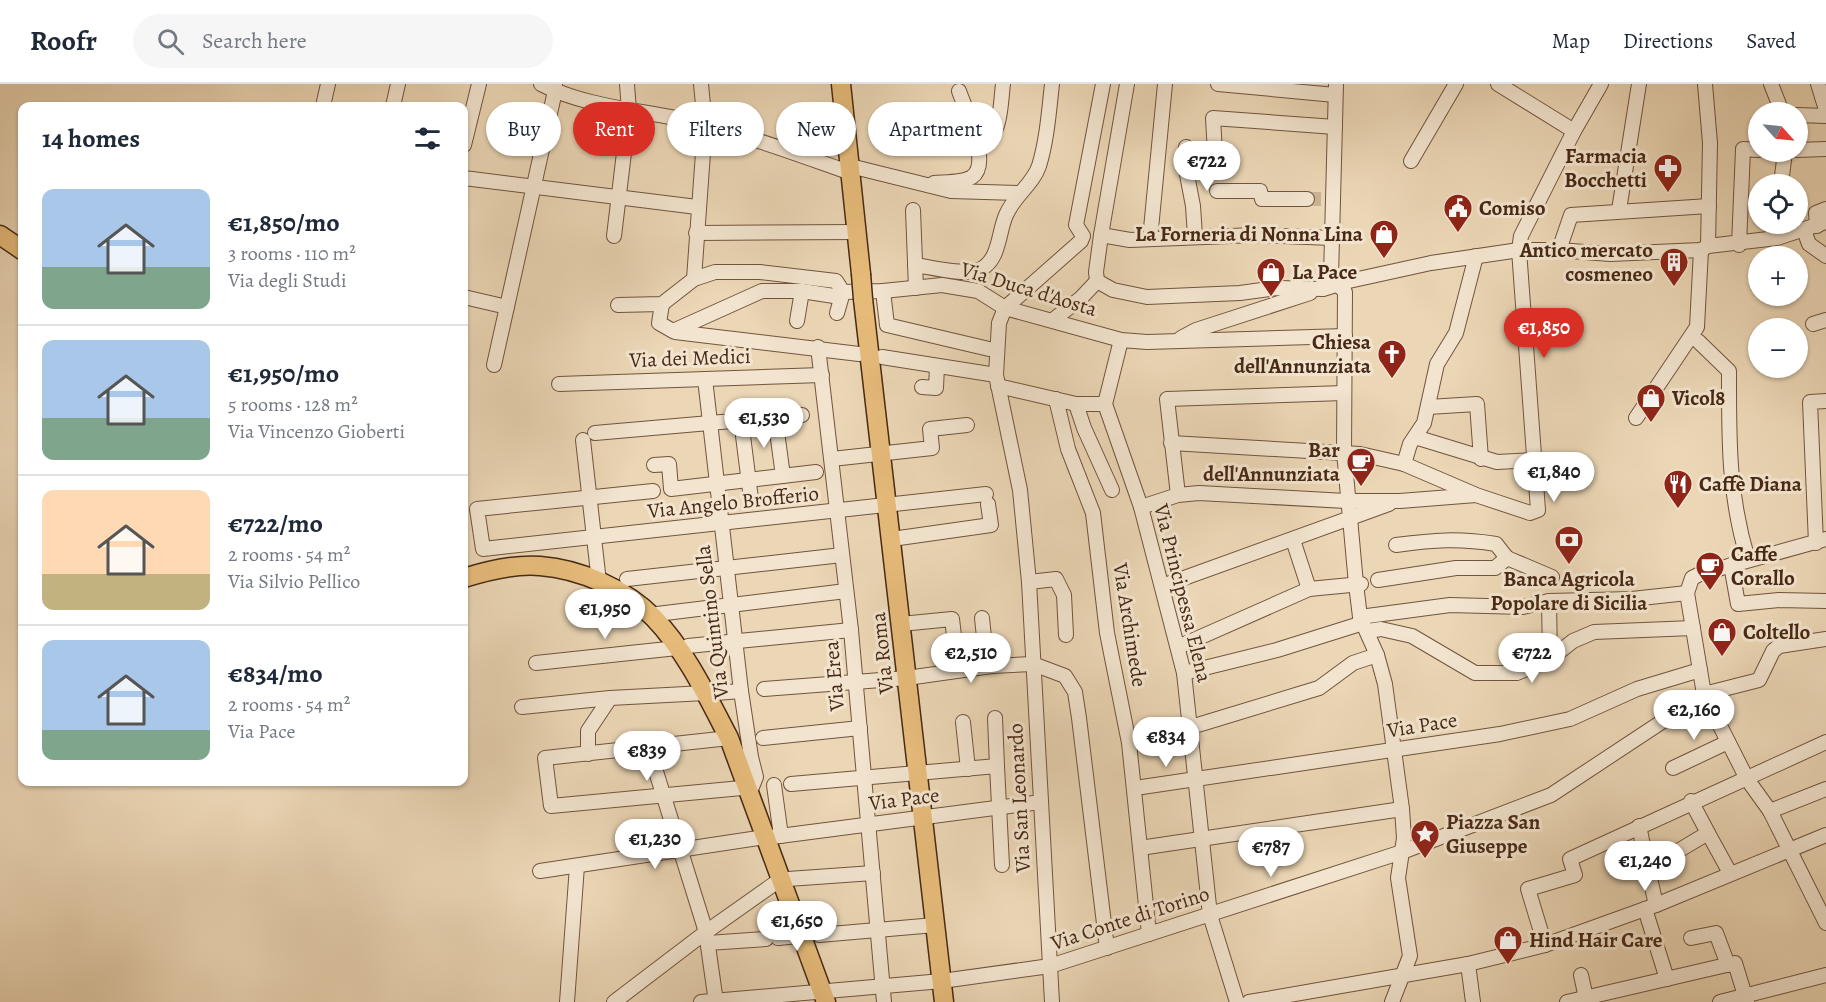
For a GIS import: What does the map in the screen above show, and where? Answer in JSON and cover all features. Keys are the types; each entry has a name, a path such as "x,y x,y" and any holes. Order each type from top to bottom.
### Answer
{"main road":[{"path":"841,84 857,232"},
{"name":"Via Roma","path":"857,232 944,1002"},
{"path":"0,235 18,247"},
{"path":"468,577 538,565 561,569 599,582 647,611 682,647 710,693 772,837 784,879 811,935 824,997"}],"street":[{"path":"323,102 328,84"},
{"path":"394,102 398,84"},
{"path":"468,129 479,84"},
{"path":"542,84 600,102"},
{"path":"627,84 628,102"},
{"path":"701,84 703,102"},
{"path":"1001,102 1003,84"},
{"path":"915,265 976,272 987,265 997,248 1005,216 1018,193 1028,185 1038,167 1052,84"},
{"path":"1005,308 1081,241 1083,236 1076,225 1103,84"},
{"path":"1097,281 1101,236 1127,84"},
{"path":"1150,239 1165,84"},
{"path":"1218,84 1335,89 1335,127 1329,199 1332,238 1331,277 1345,292 1346,501 1358,584 1377,655 1395,751 1402,808 1402,852 1398,878 1410,956 1409,964 1392,1002"},
{"path":"1411,161 1456,84"},
{"path":"1497,84 1574,130"},
{"path":"1171,443 1344,452 1404,465 1476,495 1530,513 1538,510 1519,250 1521,236 1574,130 1601,84"},
{"path":"1619,210 1639,84"},
{"path":"1636,417 1697,327 1709,206 1710,143 1705,84"},
{"path":"1771,84 1778,102"},
{"path":"1818,84 1826,110"},
{"path":"494,365 555,88"},
{"path":"959,91 963,102"},
{"path":"1808,115 1826,116"},
{"path":"1215,153 1213,118 1335,127"},
{"path":"764,143 850,169 951,191 1018,193"},
{"path":"1186,147 1184,159 1193,206 1195,236"},
{"path":"1739,245 1743,149 1748,149"},
{"path":"1808,150 1826,149"},
{"path":"614,236 624,156"},
{"path":"694,279 702,156"},
{"path":"917,184 972,177 978,170 980,156"},
{"path":"468,179 697,207"},
{"path":"1217,191 1260,191 1262,199 1307,199"},
{"path":"1559,250 1571,215 1619,210 1709,206"},
{"path":"913,210 916,288"},
{"path":"1826,210 1816,213 1816,226 1809,244 1826,256"},
{"path":"1180,339 1196,330 1323,289 1431,263 1519,250 1610,254 1739,245 1777,238 1816,226"},
{"path":"696,233 857,232"},
{"path":"1101,236 1130,240 1195,236 1332,238"},
{"path":"1404,465 1415,437 1424,423 1437,364 1456,333 1476,256"},
{"path":"618,305 662,304 694,279 715,272 802,276 836,281 843,292 837,313"},
{"path":"1097,281 1113,290 1147,297 1240,293 1277,288 1323,289"},
{"path":"1053,320 1097,281"},
{"name":"Via Duca d'Aosta","path":"673,331 754,294 802,291 834,296 843,292 883,291 942,285 978,291 1005,308 1121,340 1147,342 1180,339 1344,336"},
{"path":"797,321 802,291"},
{"path":"883,291 887,325 989,349"},
{"path":"468,298 507,307"},
{"path":"662,304 659,323 673,331 818,347 859,354"},
{"name":"Via San Leonardo","path":"1005,308 999,323 997,381 1020,490 1029,582 1052,1002"},
{"path":"882,357 937,366 1076,404 1105,404 1121,340"},
{"path":"1698,341 1728,371 1730,473 1735,515 1748,560"},
{"name":"Via Erea","path":"818,347 851,630 884,1002"},
{"path":"922,387 936,388 937,366"},
{"name":"Via dei Medici","path":"559,384 822,375"},
{"name":"Via Quintino Sella","path":"705,379 741,691 756,777 749,787"},
{"path":"1178,495 1167,399 1344,393"},
{"name":"Via Archimede","path":"1056,399 1068,449 1094,513 1107,633 1129,743 1149,934"},
{"path":"1184,673 1368,625 1383,613 1450,604 1523,607 1549,601 1632,599 1688,587 1700,574 1748,560 1823,543 1811,436 1810,402 1826,401"},
{"path":"1076,404 1084,428 1112,490"},
{"name":"Via Principessa Elena","path":"1105,404 1141,507 1184,673 1210,915 1237,1002"},
{"path":"1428,406 1477,404 1481,459"},
{"path":"599,582 590,499 589,437 709,422 802,415"},
{"path":"776,417 783,476"},
{"path":"741,420 751,499"},
{"path":"832,459 932,448 930,429 967,425"},
{"path":"1811,436 1826,436"},
{"path":"1415,437 1481,459 1536,465"},
{"path":"654,465 669,464 671,489 816,472"},
{"path":"590,499 653,491"},
{"path":"1141,507 1178,495 1400,501 1476,495"},
{"name":"Via Angelo Brofferio","path":"590,499 477,509 483,549 888,507 987,499 991,525 892,539"},
{"path":"1162,585 1400,501"},
{"path":"1396,545 1442,538 1496,544 1507,558 1552,577"},
{"path":"1293,540 1309,589"},
{"path":"627,579 842,555"},
{"path":"1378,580 1456,568 1495,568 1507,558"},
{"path":"1731,565 1738,604 1779,600 1826,601"},
{"path":"1029,582 1056,579 1064,595 1066,635"},
{"path":"1178,647 1309,589 1358,584"},
{"path":"1688,587 1704,694 1747,780 1770,811 1826,923"},
{"path":"657,614 846,591"},
{"path":"1549,601 1550,659"},
{"path":"1368,625 1383,613"},
{"path":"982,618 987,666"},
{"path":"901,624 952,619 958,669"},
{"path":"1368,625 1412,636 1475,673 1517,673 1550,659 1573,641 1594,632 1693,628"},
{"path":"536,663 851,630"},
{"name":"Via Conte di Torino","path":"701,1002 824,997 883,986 942,981 1050,966 1210,915 1402,852 1551,795 1704,694 1759,680 1773,651 1779,646 1826,639"},
{"path":"1135,743 1191,732 1318,688 1353,663 1377,655"},
{"path":"764,688 907,678 958,669 1033,664 1065,676 1075,692 1107,948"},
{"name":"Via Pace","path":"1142,788 1500,734 1570,719 1636,689 1700,670"},
{"path":"522,706 610,698 741,691"},
{"path":"588,754 588,731 610,698"},
{"path":"994,718 1002,865"},
{"path":"963,722 968,769"},
{"path":"764,738 860,728"},
{"path":"729,738 649,749 545,758 551,806 664,797 749,787"},
{"path":"1673,768 1728,742"},
{"path":"1545,945 1528,889 1575,875 1570,859 1691,801 1747,780 1826,742"},
{"path":"649,749 707,938 716,1001"},
{"path":"791,784 997,766"},
{"path":"772,837 774,785"},
{"path":"1770,811 1826,789"},
{"path":"1691,801 1730,873"},
{"name":"Via Pace","path":"540,871 772,837 1041,802"},
{"path":"1140,848 1402,808"},
{"path":"1639,826 1648,869 1651,907 1667,979"},
{"path":"1648,869 1708,833"},
{"path":"1249,1002 1468,964 1545,945 1651,907 1826,835"},
{"path":"567,1002 577,866"},
{"path":"614,1002 707,938 784,879 873,873"},
{"path":"707,938 772,938 935,925"},
{"path":"1691,938 1716,933 1728,965"},
{"path":"1567,1002 1735,963 1747,999"},
{"path":"1468,964 1473,1002"},
{"path":"1581,975 1586,998"},
{"path":"1720,1002 1747,999 1826,975"}],"tunnel":[{"path":"1307,199 1324,199"}],"place":[{"name":"Farmacia Bocchetti","path":"1668,194"},
{"name":"Comiso","path":"1458,234"},
{"name":"La Forneria di Nonna Lina","path":"1384,260"},
{"name":"Antico mercato cosmeneo","path":"1674,288"},
{"name":"La Pace","path":"1271,298"},
{"name":"Chiesa dell'Annunziata","path":"1392,380"},
{"name":"Vicol8","path":"1651,424"},
{"name":"Bar dell'Annunziata","path":"1361,488"},
{"name":"Caffè Diana","path":"1678,510"},
{"name":"Banca Agricola Popolare di Sicilia","path":"1569,566"},
{"name":"Caffe Corallo","path":"1710,592"},
{"name":"Coltello","path":"1722,658"},
{"name":"Piazza San Giuseppe","path":"1425,860"},
{"name":"Hind Hair Care","path":"1508,966"}]}
